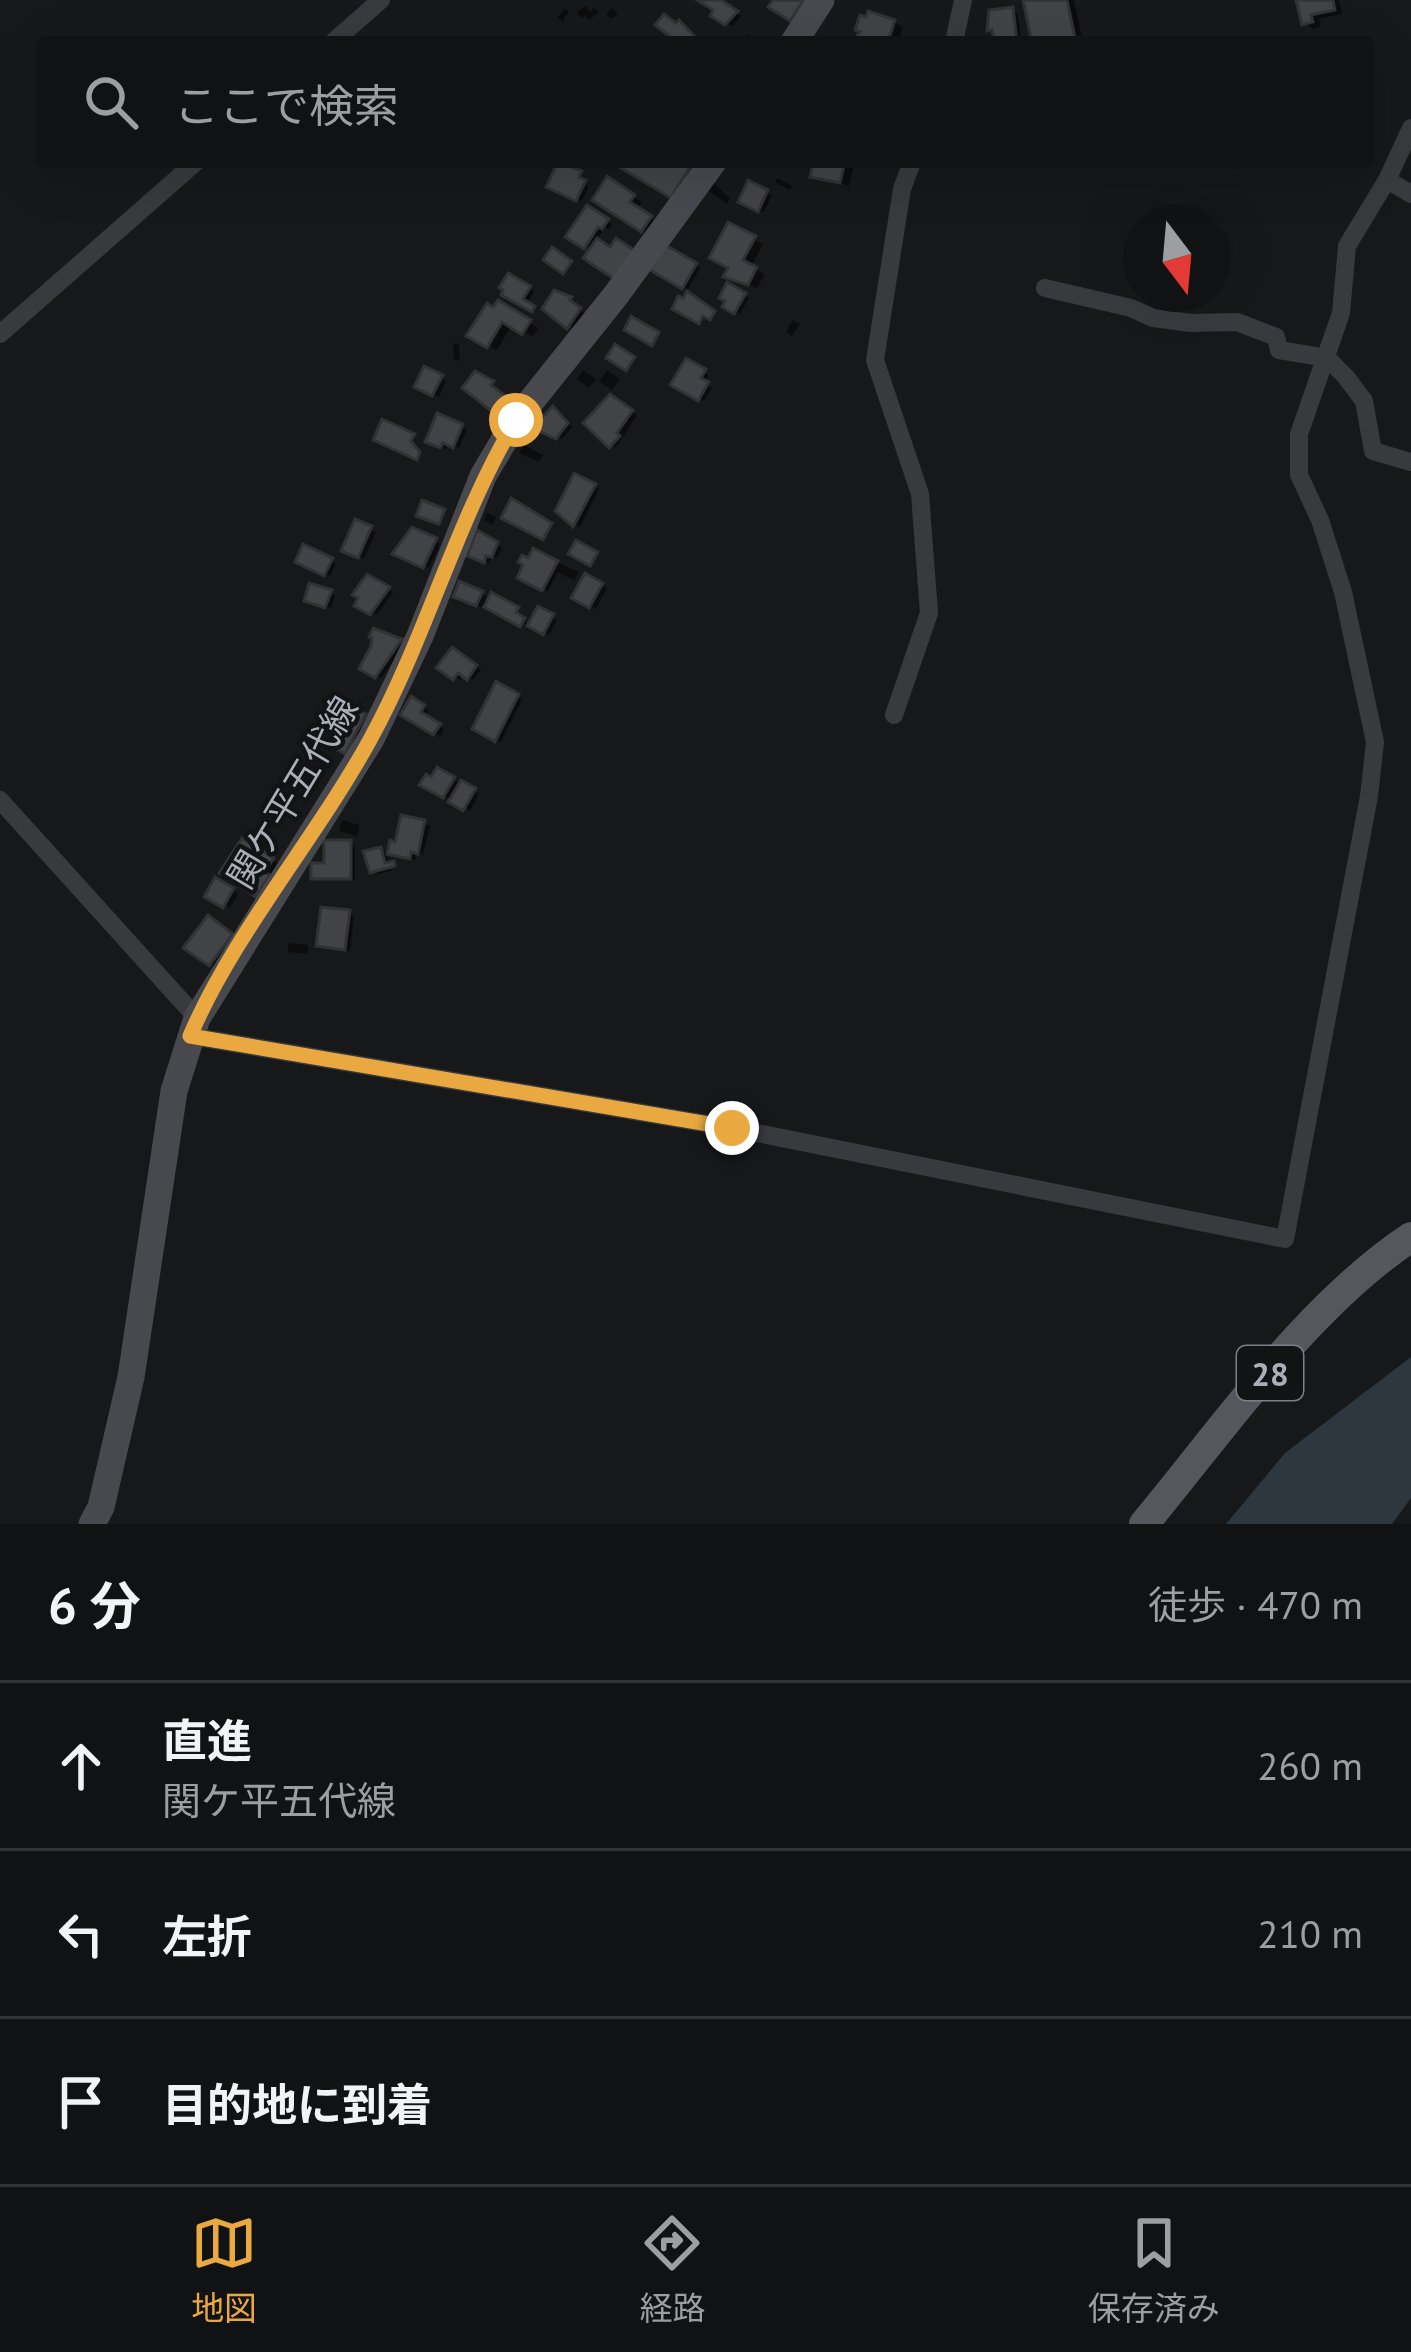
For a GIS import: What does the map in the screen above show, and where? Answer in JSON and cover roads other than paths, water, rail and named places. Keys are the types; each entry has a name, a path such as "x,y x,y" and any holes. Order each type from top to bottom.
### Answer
{"main road":[{"path":"798,36 821,0"},
{"name":"関ケ平五代線","path":"92,1524 101,1507 130,1377 174,1091 193,1027 371,739 420,636 483,476 516,420 616,295 708,168"},
{"name":"28","path":"1144,1524 1315,1321 1372,1266 1411,1237"}],"street":[{"path":"340,36 381,0"},
{"path":"955,36 963,0"},
{"path":"0,800 193,1027 1285,1239 1369,796 1375,742 1343,592 1300,476 1299,434 1341,313 1347,246 1387,180 1411,128"},
{"path":"0,334 189,168"},
{"path":"894,715 929,613 920,494 875,360 902,189 910,168"},
{"path":"1387,180 1411,194"},
{"path":"1045,288 1132,308 1154,318 1238,322 1276,337 1279,350 1328,358 1364,400 1372,451 1411,462"}]}
